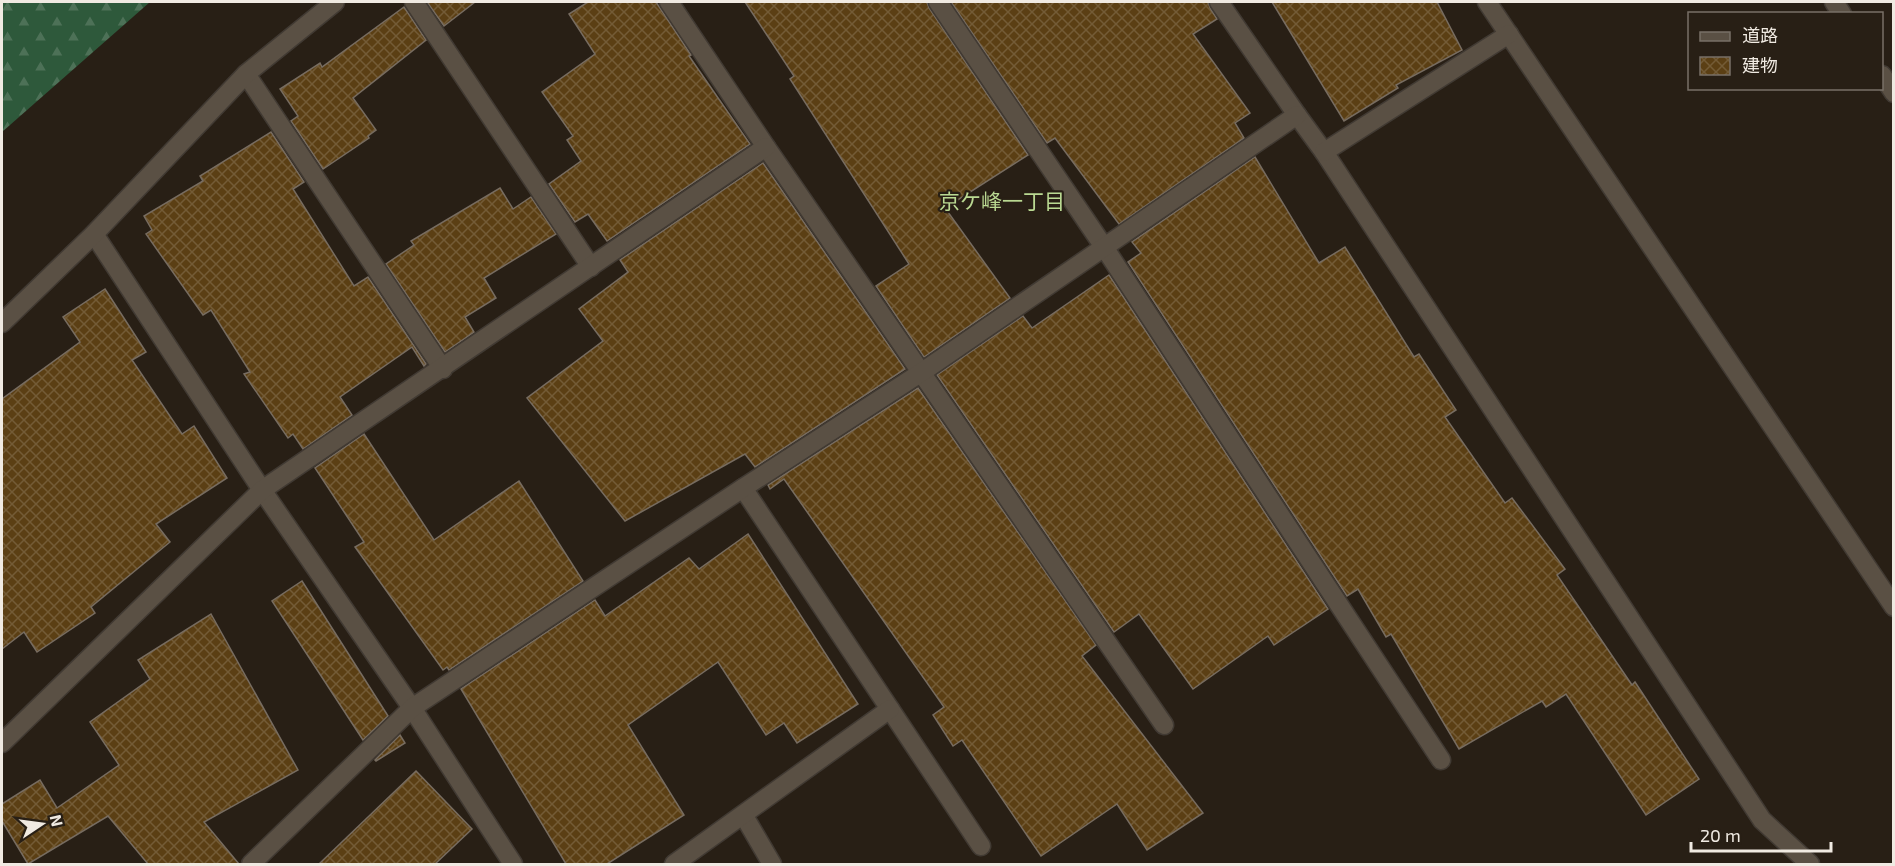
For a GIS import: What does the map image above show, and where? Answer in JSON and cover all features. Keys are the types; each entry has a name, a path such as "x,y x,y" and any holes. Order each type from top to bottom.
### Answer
{"street":[{"path":"2,323 94,234 246,74 335,2"},
{"path":"414,2 591,267"},
{"path":"669,2 766,147 1164,725"},
{"path":"938,2 1104,247 1441,760"},
{"path":"1219,2 1324,152 1762,820 1810,864"},
{"path":"1487,2 1893,607"},
{"path":"1324,152 1509,34"},
{"path":"246,74 443,369"},
{"path":"1883,78 1893,93"},
{"path":"251,864 412,708 922,372 1297,115"},
{"path":"2,743 262,490 443,369 766,147"},
{"path":"94,234 262,490 412,708 513,864"},
{"path":"743,488 981,846"},
{"path":"674,864 744,816 890,709"},
{"path":"744,816 772,864"}],"green space":[{"path":"2,2 150,2 2,132"}],"building":[{"path":"427,2 475,2 444,26"},
{"path":"588,2 656,2 691,55 689,56 750,144 607,241 588,214 575,222 549,184 581,161 567,140 573,136 542,92 595,54 569,14"},
{"path":"745,2 927,2 1028,155 945,208 1010,298 924,357 876,286 909,264 790,79 794,76"},
{"path":"951,2 1208,2 1217,19 1193,34 1250,113 1235,123 1244,138 1119,224 1055,138 1047,143"},
{"path":"1272,2 1437,2 1462,50 1396,85 1398,88 1344,121"},
{"path":"404,7 426,40 353,98 376,130 368,136 369,138 323,169 291,121 298,116 280,89 320,63 322,67"},
{"path":"271,132 304,182 293,189 354,286 368,277 426,364 424,366 412,347 340,397 352,415 303,449 293,434 288,438 244,374 250,372 211,310 203,315 146,234 152,230 144,216 203,181 200,176"},
{"path":"1255,157 1319,263 1345,247 1414,357 1419,354 1456,410 1445,417 1505,503 1512,498 1565,569 1557,575 1632,685 1635,682 1699,779 1646,815 1566,694 1546,707 1542,701 1459,749 1391,634 1386,637 1358,589 1347,596 1128,262 1141,253 1132,242"},
{"path":"763,163 905,369 755,467 745,454 625,521 527,398 603,341 579,309 628,272 620,260"},
{"path":"500,188 513,209 531,197 556,234 484,278 496,298 465,317 474,332 445,352 386,264 414,245 411,241"},
{"path":"1109,275 1328,609 1274,645 1268,636 1193,689 1139,614 1114,632 937,375 1023,316 1032,328"},
{"path":"105,289 146,352 132,360 182,434 194,426 227,478 156,524 170,542 91,607 95,613 37,652 24,632 2,649 2,399 80,342 63,317"},
{"path":"918,388 1096,645 1082,656 1203,813 1147,850 1117,804 1041,856 962,740 953,746 933,715 944,707 784,479 770,489 768,485"},
{"path":"364,434 434,540 519,481 583,581 449,670 447,667 443,670 355,547 364,542 315,468"},
{"path":"748,534 858,704 797,743 784,723 766,735 718,662 628,725 684,815 607,864 566,864 461,689 595,600 605,616 689,558 699,569"},
{"path":"302,581 388,716 363,740 272,601"},
{"path":"211,614 298,770 204,822 239,864 148,864 108,816 28,864 2,821 2,804 40,780 57,808 119,765 90,722 150,679 138,660"},
{"path":"400,735 405,743 376,761 375,760"},
{"path":"416,771 472,829 435,864 319,864"}],"district":[{"name":"京ケ峰一丁目","path":"1002,202"}]}
